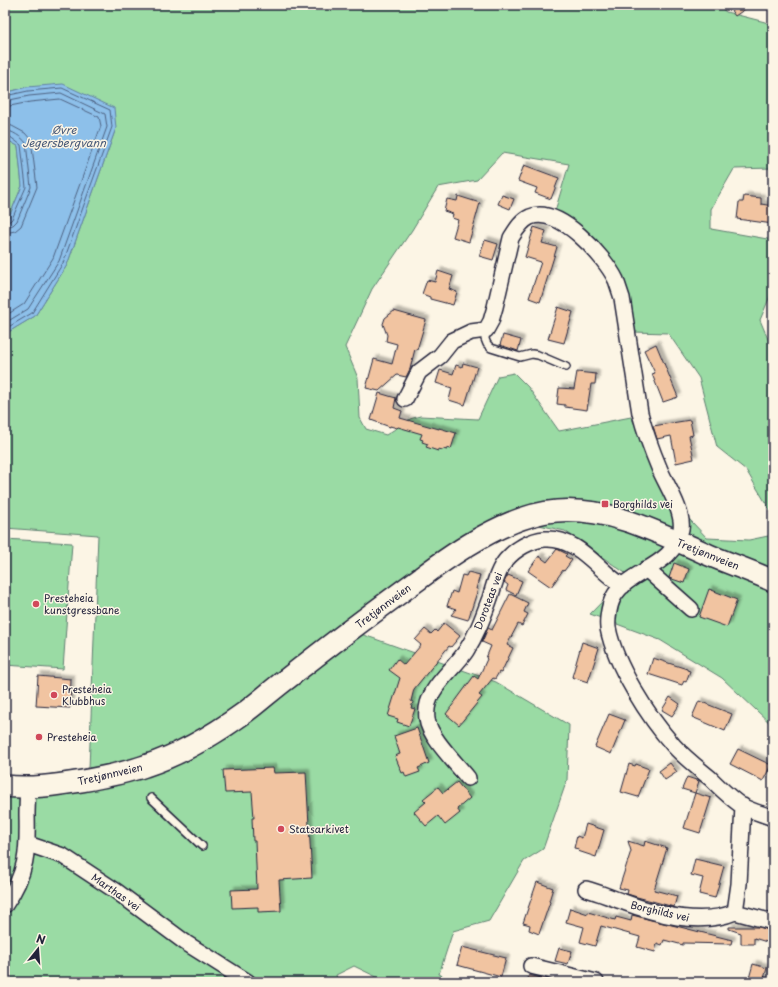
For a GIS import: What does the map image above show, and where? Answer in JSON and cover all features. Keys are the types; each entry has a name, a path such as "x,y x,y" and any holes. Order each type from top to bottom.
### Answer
{"street":[{"path":"405,399 419,372 440,356 452,342 471,332 486,330 491,321 495,307 511,238 517,227 530,218 542,216 552,217 573,230 595,251 606,264 616,280 622,298 640,413 644,429 675,502 681,521 678,540 667,556 656,565 646,569 624,586 613,598 609,611 608,626 617,656 634,689 662,731 674,746 721,789 743,806 773,818"},
{"name":"Tretjønnveien","path":"5,786 27,787 65,784 104,777 147,766 197,743 244,713 286,679 452,555 491,533 538,514 557,511 593,513 613,517 678,540 710,556 773,581"},
{"name":"Doroteas vei","path":"468,778 431,733 426,719 427,711 432,694 436,687 465,652 477,632 496,578 506,560 517,550 532,542 547,539 556,540 570,544 577,548 590,558 606,574 624,586"},
{"path":"646,569 691,609"},
{"path":"5,905 14,893 21,878 27,854 27,787"},
{"path":"735,912 739,877 743,806"},
{"name":"Marthas vei","path":"28,844 63,856 116,891 186,942 248,982"},
{"name":"Borghilds vei","path":"586,889 639,907 684,919 726,916 735,912 773,922"},
{"path":"531,966 596,982"}],"lane":[{"path":"486,330 485,339 491,348 520,357 532,354 538,355 566,367"},
{"path":"151,798 202,846"}],"green space":[{"path":"5,5 717,5 726,12 765,22 773,27 773,168 734,169 711,209 711,229 773,240 773,289 760,320 773,351 773,515 746,470 717,447 699,378 668,333 633,332 602,265 553,218 569,164 502,153 477,180 438,187 412,230 372,289 345,347 358,378 360,418 366,429 386,435 410,419 420,416 478,419 498,376 514,373 528,387 559,431 631,417 677,506 707,538 749,540 773,535 773,726 722,678 660,640 590,614 628,575 565,531 513,519 350,630 496,682 569,725 567,780 543,849 524,861 489,921 453,931 439,974 454,982 387,982 354,966 336,975 338,982 5,982 5,779 9,780 89,769 98,535 5,528 5,334 35,316 67,265 116,128 27,87 5,93"},
{"path":"5,139 18,146 22,186 9,217 5,218"},
{"name":"Presteheia kunstgressbane","path":"5,539 72,543 63,669 5,665"}],"water":[{"name":"Øvre Jegersbergvann","path":"63,84 114,108 116,128 67,265 35,316 5,334 5,218 9,217 22,186 18,146 5,139 5,93 27,87"}],"building":[{"path":"727,5 751,5 735,16"},
{"path":"524,165 559,178 551,199 535,193 537,188 518,181"},
{"path":"502,195 514,199 510,209 498,204"},
{"path":"458,196 480,203 469,242 453,237 458,220 452,218 453,214 444,211 447,199 457,201"},
{"path":"744,196 761,198 761,204 773,206 773,224 737,219 739,202 743,202"},
{"path":"534,227 546,231 542,243 557,247 540,302 529,298 541,262 525,257"},
{"path":"485,240 498,244 493,260 479,256"},
{"path":"438,271 453,276 449,289 457,292 453,305 430,299 430,297 422,294 427,280 435,282"},
{"path":"558,307 573,312 564,343 548,339"},
{"path":"394,311 426,320 417,350 415,349 410,369 406,377 397,375 379,391 366,388 374,359 392,364 397,344 386,341 387,335 383,324 385,318"},
{"path":"503,335 521,340 518,351 500,345"},
{"path":"656,344 678,397 663,402 652,374 655,373 644,350"},
{"path":"463,363 477,367 465,405 449,400 452,388 436,383 440,370 453,374 456,365 462,367"},
{"path":"577,372 596,374 595,384 591,384 587,410 565,407 565,405 557,404 559,388 574,389"},
{"path":"379,393 396,398 394,408 402,411 400,418 456,433 451,449 438,449 438,451 426,447 428,444 422,442 423,440 420,439 422,434 398,427 390,427 371,420"},
{"path":"690,420 693,435 689,436 694,459 676,463 671,436 657,439 653,426"},
{"path":"557,549 567,554 565,556 572,560 551,587 528,571 539,556 547,562"},
{"path":"674,563 689,569 684,583 669,578"},
{"path":"468,572 480,575 476,589 478,589 468,620 451,615 456,609 447,606 452,591 457,593 462,575 466,576"},
{"path":"508,575 522,581 516,595 506,590 508,585 504,582"},
{"path":"709,589 737,600 727,627 699,617"},
{"path":"510,594 528,603 524,612 528,614 522,626 518,624 507,645 513,648 501,673 499,672 495,679 493,678 479,695 482,697 459,725 446,714 474,676 478,679 491,646 482,642 488,628 492,630"},
{"path":"444,623 460,636 451,647 449,646 414,689 411,708 415,709 409,726 397,722 398,719 388,716 400,678 389,670 397,659 404,665 421,645 415,640 425,629 431,634 435,630 437,632"},
{"path":"582,642 599,648 588,682 572,677"},
{"path":"653,658 690,671 686,682 684,681 682,685 648,674"},
{"name":"Presteheia Klubbhus","path":"38,676 71,679 70,708 36,706"},
{"path":"670,697 680,704 672,716 662,710"},
{"path":"699,701 732,714 725,731 692,717"},
{"path":"609,714 625,720 611,754 595,747"},
{"path":"417,728 429,763 418,768 420,772 406,777 404,772 402,773 395,756 400,754 394,736"},
{"path":"738,749 771,765 763,781 730,764"},
{"path":"670,763 677,772 665,780 659,771"},
{"path":"629,764 635,766 636,764 649,769 638,797 621,792"},
{"name":"Statsarkivet","path":"273,768 274,773 306,772 312,878 279,880 281,911 258,912 258,907 232,908 231,890 257,889 255,841 253,841 252,818 254,818 252,792 225,793 223,770"},
{"path":"687,777 699,781 695,793 682,789"},
{"path":"457,782 470,798 457,809 460,813 445,825 438,816 426,826 414,812 426,802 423,799 438,787 443,793"},
{"path":"695,793 711,798 700,833 684,828"},
{"path":"586,824 604,830 596,857 578,851 579,849 574,848 577,836 582,838"},
{"path":"628,841 644,846 645,841 667,848 654,890 677,896 674,907 627,894 628,890 619,888 631,851"},
{"path":"695,859 724,866 715,898 699,894 703,878 691,875"},
{"path":"537,882 553,888 550,902 539,934 529,930 530,925 523,923"},
{"path":"570,908 615,920 616,917 631,921 632,915 732,940 731,944 683,943 683,945 664,940 662,945 657,943 655,952 637,947 640,937 601,926 595,946 580,942 584,927 566,922"},
{"path":"729,927 759,927 773,931 773,944 754,938 754,944 741,944 741,933 729,929"},
{"path":"462,947 506,958 501,977 457,965"},
{"path":"559,948 572,951 568,964 555,961"},
{"path":"753,964 767,968 763,982 748,982"},
{"path":"529,975 558,982 527,982"}],"place":[{"name":"Borghilds vei","path":"605,504"},
{"name":"Presteheia kunstgressbane","path":"36,604"},
{"name":"Presteheia Klubbhus","path":"54,695"},
{"name":"Presteheia","path":"39,737"},
{"name":"Statsarkivet","path":"281,829"}]}
